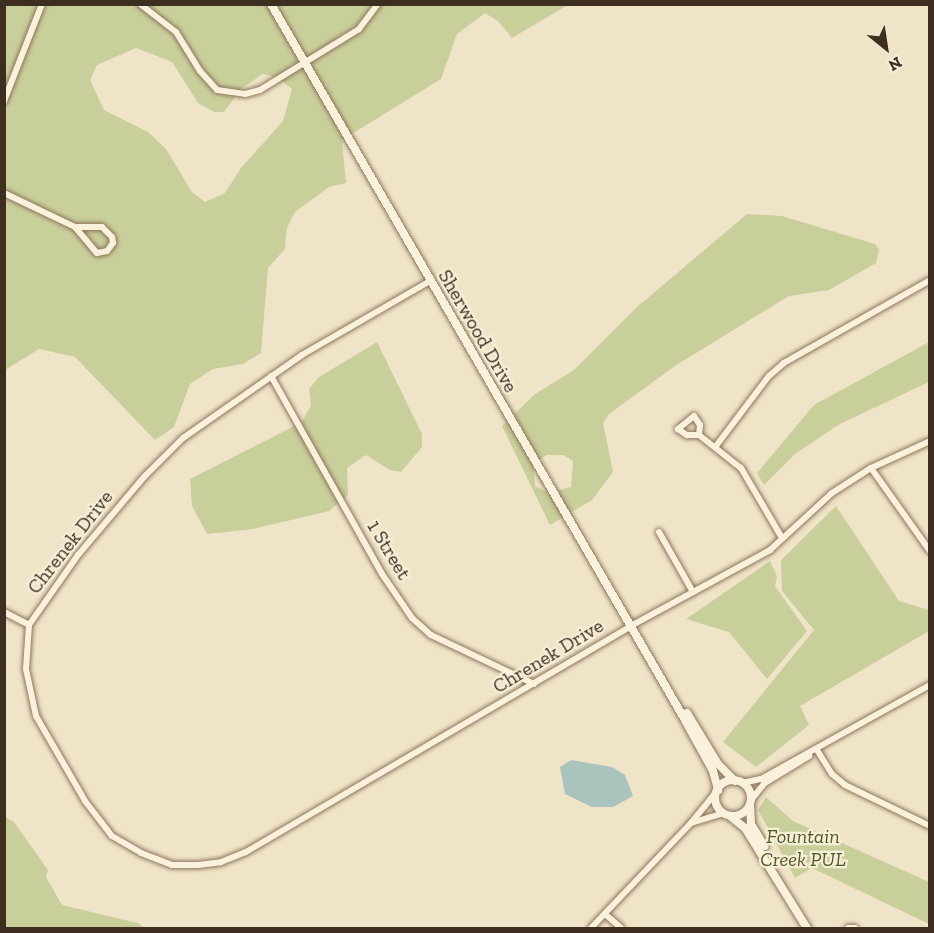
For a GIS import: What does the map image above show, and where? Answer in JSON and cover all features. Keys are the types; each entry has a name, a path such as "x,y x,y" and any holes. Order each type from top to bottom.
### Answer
{"street":[{"path":"4,101 42,4"},
{"path":"140,4 176,32 200,71 218,90 238,94 260,90 359,29 378,4"},
{"name":"Sherwood Drive","path":"271,4 714,771 718,790"},
{"path":"4,194 75,227 97,253 107,251 112,243 112,237 102,227 75,227"},
{"path":"716,446 769,376 784,363 930,280"},
{"name":"Chrenek Drive","path":"430,281 271,376 183,438 144,477 63,573 29,625 26,669 36,716 84,801 112,836 172,865 221,862 246,852 629,627 770,550 832,492 871,468 930,441"},
{"name":"1 Street","path":"271,376 382,574 412,618 430,635 534,684"},
{"path":"699,435 716,446 741,468 782,538"},
{"path":"871,468 930,551"},
{"path":"658,532 693,592"},
{"path":"4,612 29,625"},
{"name":"Sherwood Drive","path":"657,675 675,694 721,769 738,782"},
{"path":"691,823 727,814 742,814 765,783 817,750 930,685"},
{"path":"591,928 691,823 725,783 761,779 817,750"},
{"path":"817,750 832,774 845,785 930,826"},
{"path":"738,782 750,802 753,827 805,925"},
{"path":"718,790 716,800 727,814 746,828 805,925"},
{"path":"605,914 621,928"},
{"path":"848,928 855,928"}],"green space":[{"path":"4,5 568,5 512,38 498,21 485,13 457,34 441,79 342,140 346,183 329,187 295,212 287,228 285,249 268,268 261,353 243,364 213,369 190,384 174,427 155,440 75,357 39,349 5,370","holes":["136,48 172,62 198,103 214,112 224,112 242,88 263,74 277,77 292,89 283,121 241,168 225,193 205,202 192,192 166,149 148,132 104,110 90,80 97,65"]},
{"path":"747,214 782,216 875,244 879,250 876,263 829,290 789,296 675,366 609,414 603,423 613,472 592,500 550,525 502,426 535,394 574,370 637,307","holes":["546,455 563,455 573,461 571,487 549,493 535,486 533,465"]},
{"path":"377,342 422,434 422,447 401,472 390,470 366,455 347,468 348,495 329,511 253,529 207,534 192,506 190,479 302,422 311,405 309,389 319,377"},
{"path":"929,342 929,382 838,425 795,454 764,485 757,473 814,405"},
{"path":"836,506 899,601 929,610 929,631 800,706 809,725 756,767 723,742 814,630 782,591 781,560"},
{"path":"770,561 777,576 775,586 807,631 767,679 729,632 686,619"},
{"name":"Fountain Creek PUL","path":"766,797 793,821 929,882 929,924 812,868 795,878 758,810"},
{"path":"4,816 14,822 48,870 46,877 62,905 138,923 145,928 5,928"}],"water":[{"path":"571,760 612,767 625,775 633,796 613,807 592,807 565,794 560,767"}]}
